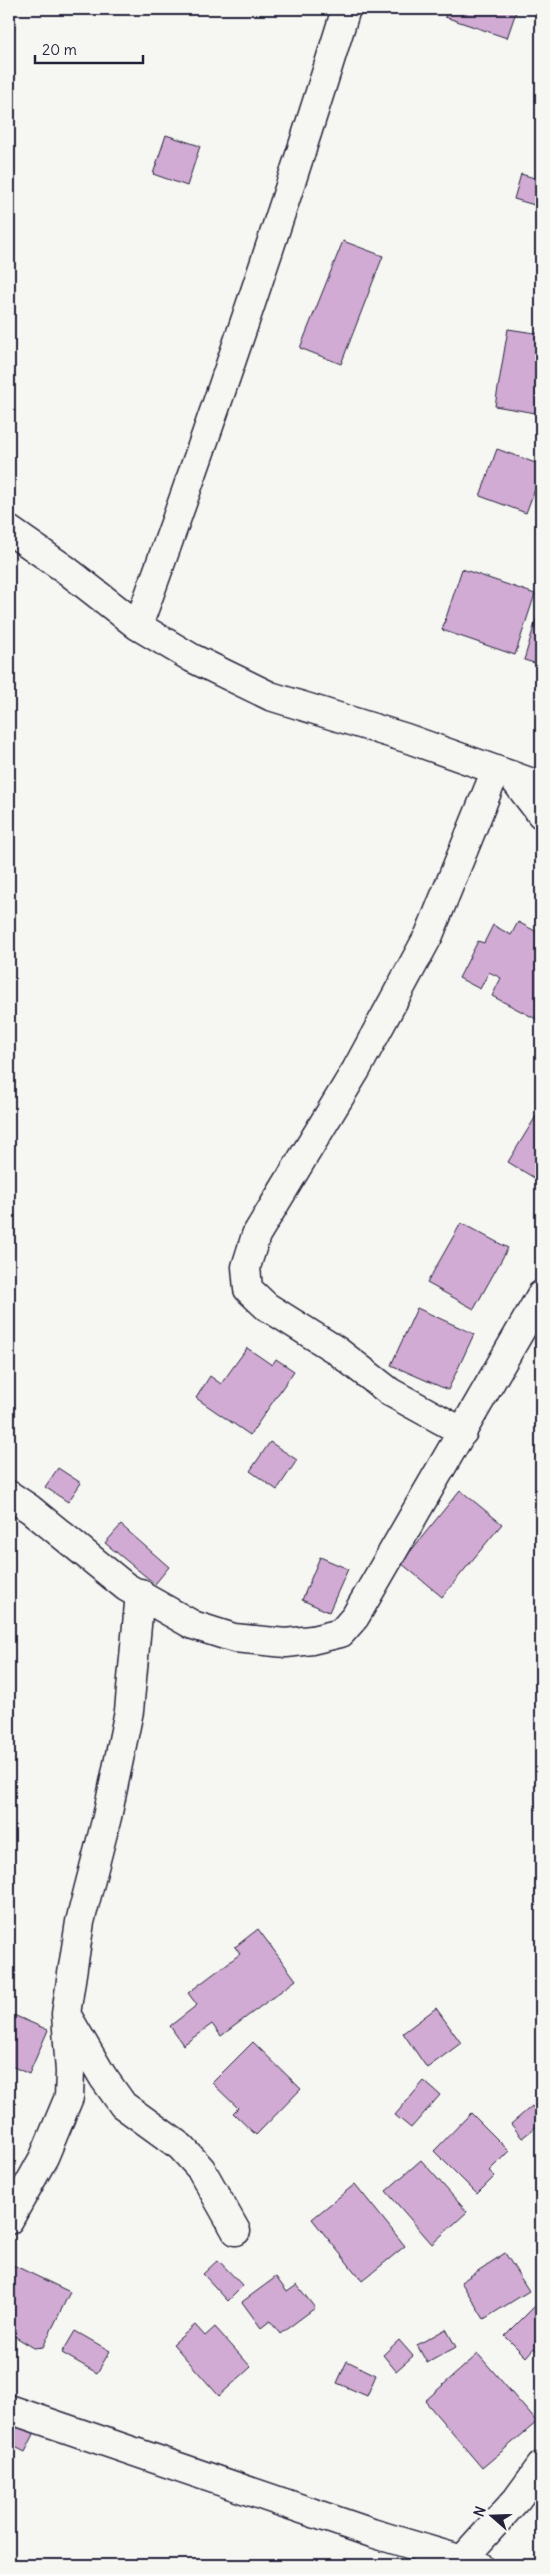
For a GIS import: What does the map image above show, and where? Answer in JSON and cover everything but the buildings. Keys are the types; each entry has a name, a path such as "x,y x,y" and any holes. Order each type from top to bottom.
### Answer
{"street":[{"path":"138,626 210,429 301,156 346,9"},
{"path":"9,530 65,569 138,626 192,658 270,696 406,738 541,786"},
{"path":"504,772 541,814"},
{"path":"463,1432 390,1392 336,1350 266,1306 248,1289 246,1267 256,1235 356,1070 428,935 504,772"},
{"path":"9,1495 30,1509 126,1587 140,1593 193,1625 234,1638 286,1644 341,1633 355,1617 541,1295"},
{"path":"9,2220 44,2157 69,2097 70,2072 66,2014 80,1922 107,1817 129,1711 140,1593"},
{"path":"66,2014 103,2077 123,2105 181,2148 201,2169 236,2231"},
{"path":"9,2409 372,2533 471,2562 541,2466"}]}
